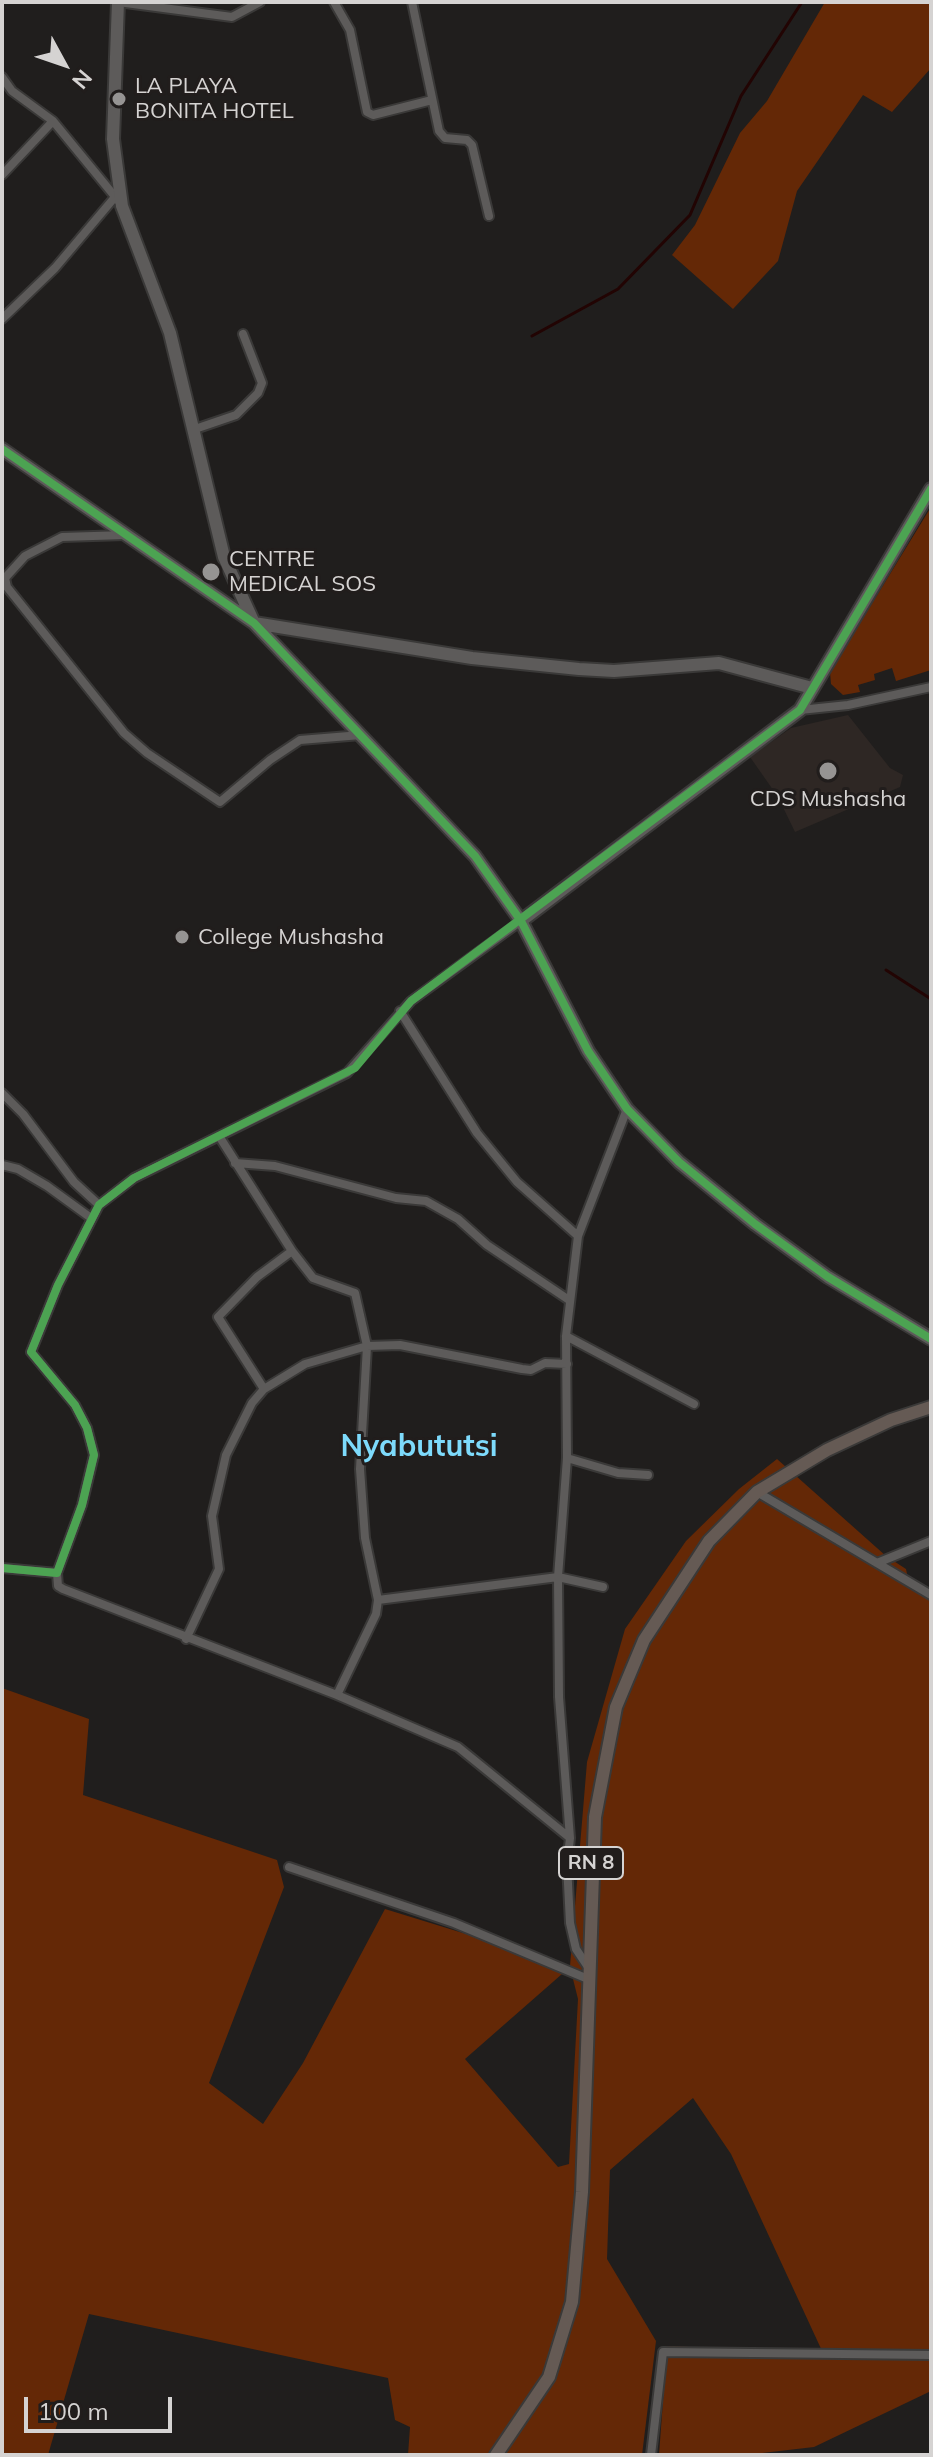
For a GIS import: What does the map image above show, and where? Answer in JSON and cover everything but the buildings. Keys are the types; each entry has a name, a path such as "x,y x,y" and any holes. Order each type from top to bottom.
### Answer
{"main road":[{"name":"RN 8","path":"496,2455 506,2450 549,2377 572,2302 582,2192 595,1817 616,1707 644,1640 667,1601 709,1541 757,1492 827,1450 891,1420 931,1407"}],"street":[{"path":"254,623 224,557 170,333 119,201 113,139 118,2 232,17 260,2"},
{"path":"334,2 350,30 367,112 373,115 432,100"},
{"path":"412,2 442,135 467,140 472,145 489,216"},
{"path":"2,77 12,91 53,121 119,201"},
{"path":"2,88 12,91"},
{"path":"2,175 53,121"},
{"path":"2,319 119,201"},
{"path":"195,429 236,415 258,393 262,383 243,334"},
{"path":"2,449 254,623 475,856 521,921 588,1051 627,1109 679,1162 755,1224 828,1277 931,1339"},
{"path":"570,1838 458,1747 337,1695 186,1639 119,1608 58,1586 57,1573 82,1505 93,1445 75,1405 31,1352 58,1285 99,1205 134,1178 347,1073 400,1011 800,710 931,489"},
{"path":"127,535 62,537 25,556 5,578 7,587 124,733 147,753 220,802 270,760 300,740 361,735"},
{"path":"254,623 472,658 579,669 614,671 719,663 812,688"},
{"path":"800,710 848,705 931,687"},
{"path":"400,1011 477,1133 524,1189 578,1236"},
{"path":"2,1093 23,1114 74,1182 99,1205"},
{"path":"588,1973 576,1949 570,1923 567,1864 570,1838 559,1697 558,1577 567,1458 566,1336 578,1236 627,1109"},
{"path":"219,1136 292,1251 313,1278 355,1293 367,1346 360,1482 365,1538 378,1600 376,1614 337,1695"},
{"path":"235,1163 275,1166 396,1198 426,1201 458,1219 487,1245 569,1300"},
{"path":"2,1165 18,1169 47,1186 91,1218"},
{"path":"264,1389 218,1317 257,1277 292,1251"},
{"path":"566,1336 694,1404"},
{"path":"186,1639 219,1569 212,1516 226,1455 252,1403 264,1389 305,1364 367,1346 400,1345 531,1370 545,1363 567,1364"},
{"path":"567,1458 618,1473 648,1475"},
{"path":"757,1492 931,1595"},
{"path":"877,1563 931,1541"},
{"path":"2,1568 57,1573"},
{"path":"378,1600 558,1577 603,1587"},
{"path":"289,1867 588,1973"},
{"path":"651,2455 663,2352 931,2355"}],"shaded area":[{"path":"825,2 931,2 931,68 892,112 863,95 797,191 778,261 733,309 672,255 695,225 740,133 767,101"},
{"path":"931,507 931,670 896,681 892,668 874,674 875,680 858,685 860,692 843,695 831,684 830,672"},
{"name":"CDS Mushasha","path":"848,715 890,768 903,775 900,787 795,832 778,797 750,757 791,728"},
{"path":"777,1459 886,1556 906,1569 910,1588 931,1601 931,2391 814,2447 745,2455 659,2455 667,2346 823,2353 731,2154 693,2098 610,2170 607,2259 656,2341 642,2455 408,2455 410,2427 395,2420 388,2378 89,2314 48,2455 2,2455 2,1688 89,1719 83,1795 277,1860 284,1887 209,2083 263,2124 303,2063 385,1909 570,1966 587,1762 625,1629 686,1541 739,1489","holes":["570,1967 578,1999 569,2164 558,2167 465,2059"]}],"waterway":[{"path":"532,336 618,289 690,215 741,96 802,2"},
{"path":"886,970 931,999"}],"cycle path":[{"path":"2,449 254,623 475,856 521,921 588,1051 627,1109 679,1162 755,1224 828,1277 931,1339"},
{"path":"2,1568 57,1573 82,1505 94,1455 87,1428 75,1405 31,1352 58,1285 99,1205 134,1178 355,1068 411,1001 800,710 931,489"}],"place":[{"name":"LA PLAYA BONITA HOTEL","path":"119,99"},
{"name":"CENTRE MEDICAL SOS","path":"211,572"},
{"name":"CDS Mushasha","path":"828,771"},
{"name":"College Mushasha","path":"182,937"}],"district":[{"name":"Nyabututsi","path":"419,1447"}]}
